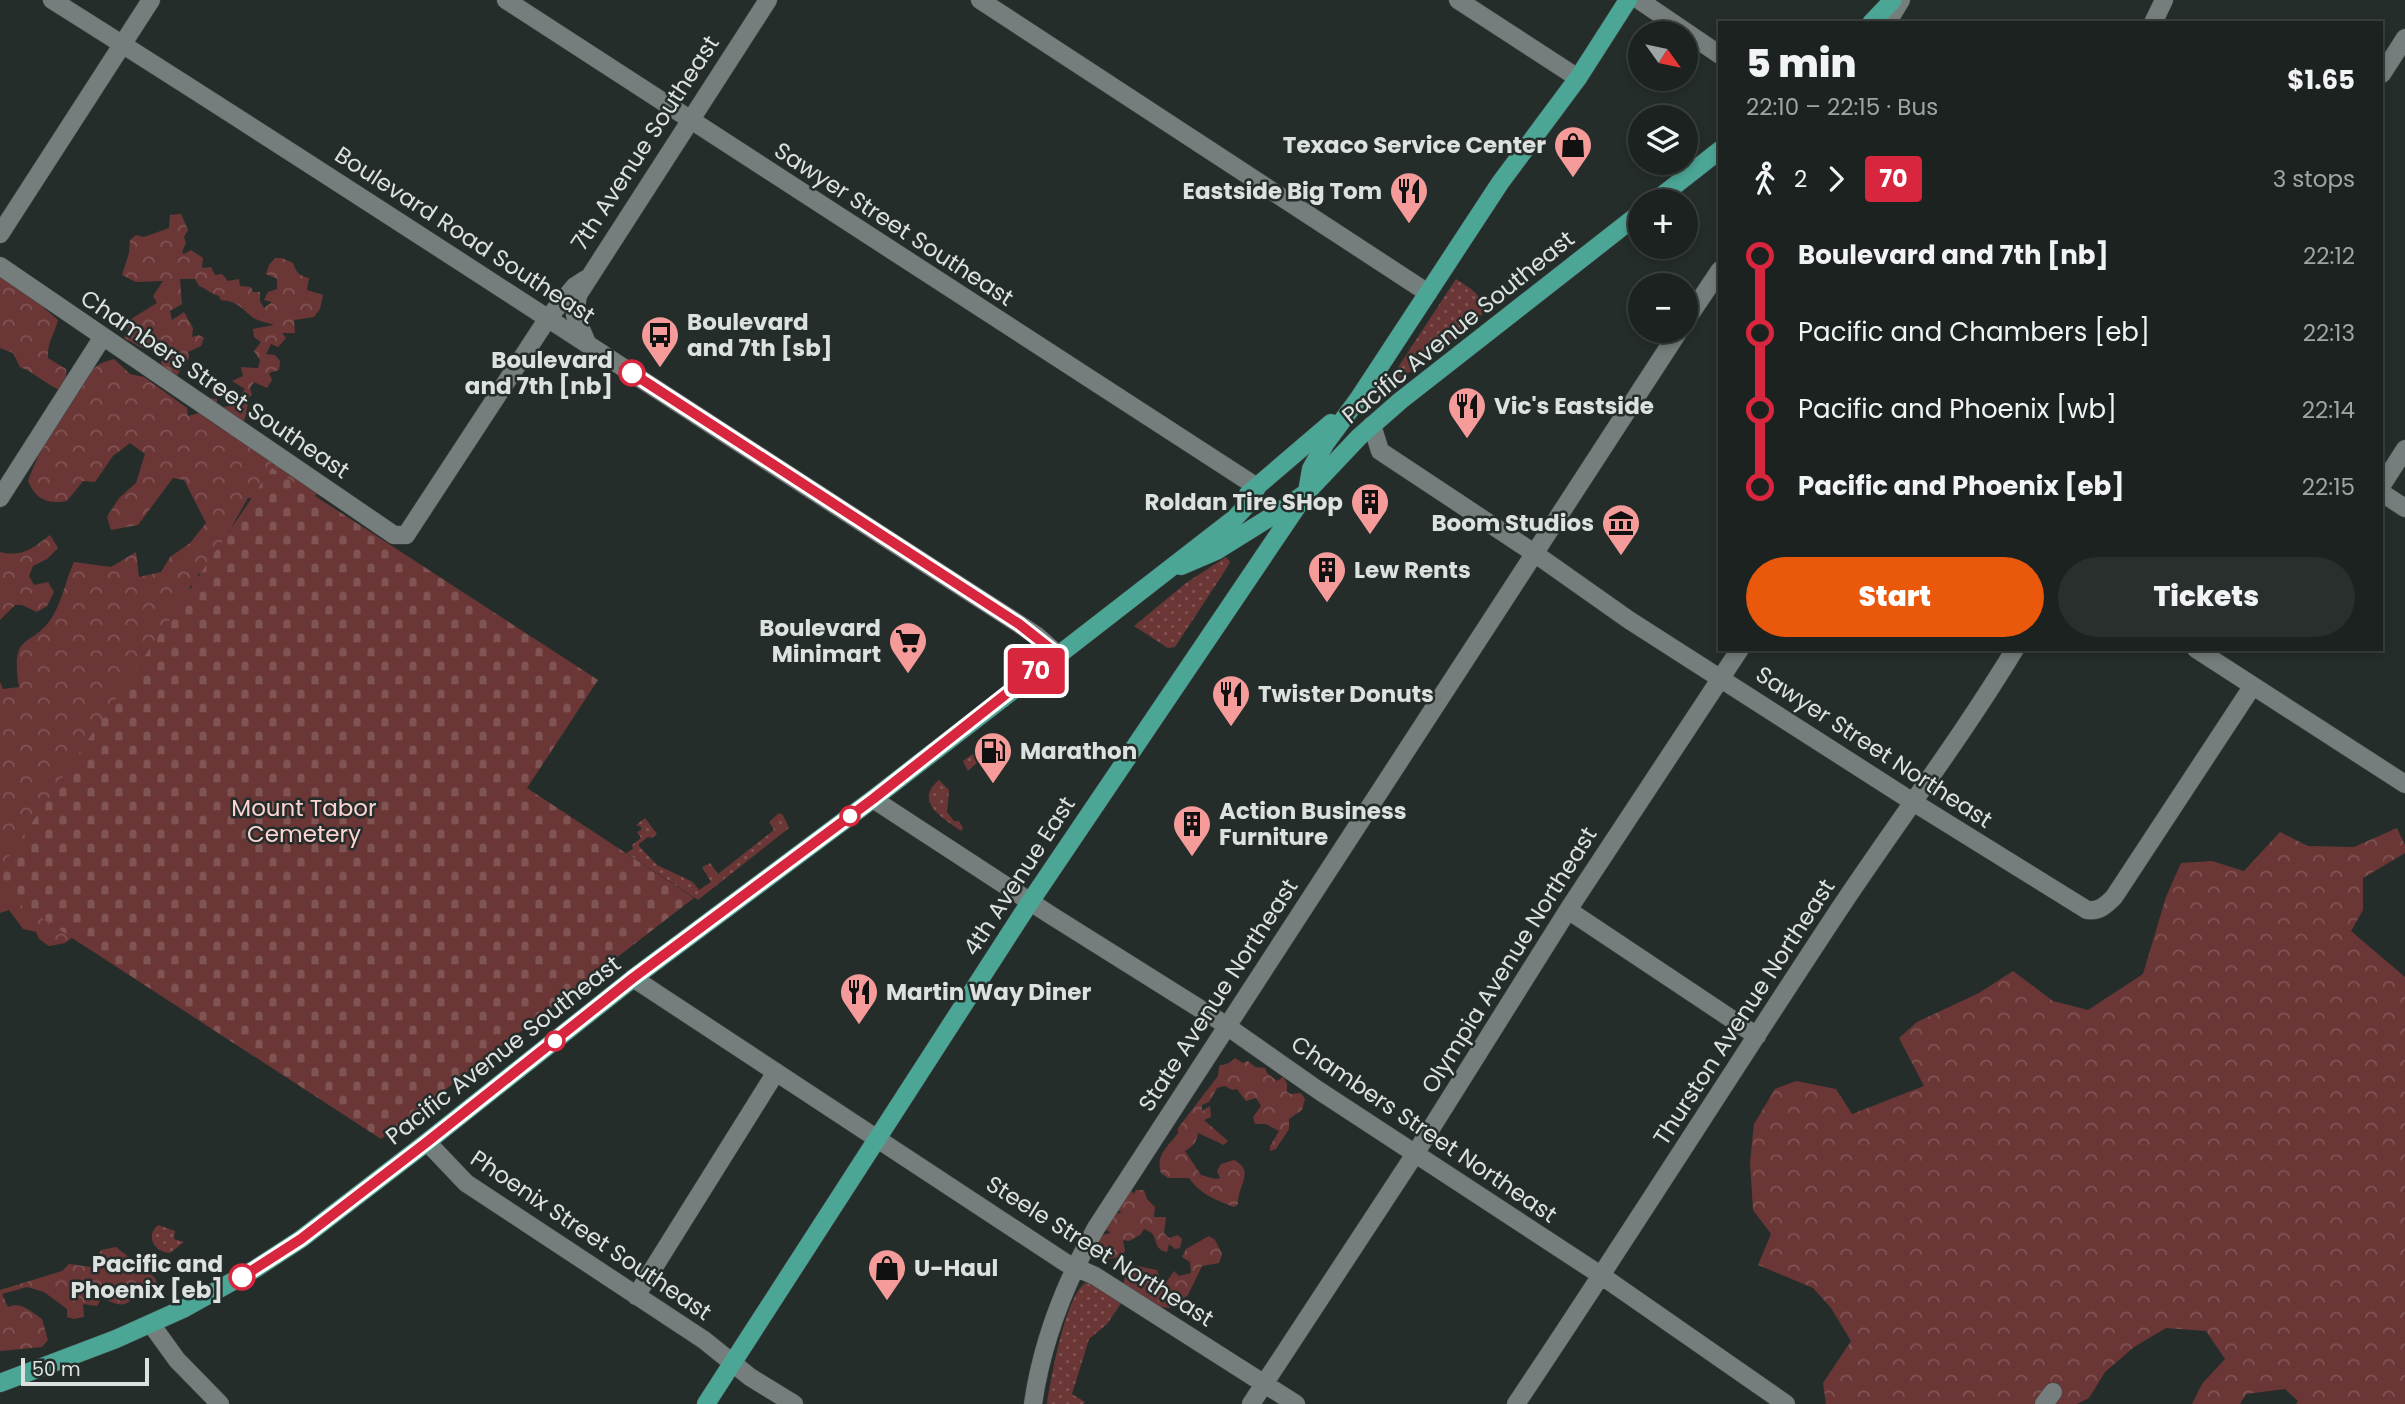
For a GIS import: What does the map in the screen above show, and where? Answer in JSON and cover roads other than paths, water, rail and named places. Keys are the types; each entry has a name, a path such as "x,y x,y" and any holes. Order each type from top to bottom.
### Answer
{"main road":[{"path":"1307,492 1316,458 1359,398 1500,183 1578,78 1628,0"},
{"path":"1873,21 1893,0"},
{"path":"1671,189 1718,153"},
{"name":"Pacific Avenue Southeast","path":"1168,569 1205,557 1307,492 1372,425 1628,222"},
{"path":"1372,425 1368,419 1369,403 1409,333 1428,293"},
{"name":"Pacific Avenue Southeast","path":"0,1383 151,1324 222,1289 275,1256 427,1142 633,978 873,799 1235,518 1248,504 1257,487 1359,398"},
{"name":"4th Avenue East","path":"706,1404 1030,902 1307,492"}],"street":[{"name":"Boulevard Road Southeast","path":"52,0 446,250 1019,624 1057,654"},
{"path":"0,234 151,0"},
{"name":"Sawyer Street Southeast","path":"506,0 1257,487"},
{"name":"7th Avenue Southeast","path":"588,344 575,312 578,295 586,279 768,0"},
{"path":"980,0 1428,293"},
{"path":"1458,0 1578,78"},
{"path":"1640,0 1718,54"},
{"path":"1888,21 1901,0"},
{"path":"2154,21 2164,0"},
{"path":"2383,72 2405,38"},
{"name":"Chambers Street Southeast","path":"0,266 394,535 406,535"},
{"path":"1698,303 1718,273"},
{"name":"7th Avenue Southeast","path":"406,535 548,318 575,286 586,279"},
{"path":"0,498 102,338"},
{"name":"State Avenue Northeast","path":"1033,1404 1050,1331 1075,1266 1111,1204 1671,343"},
{"name":"Sawyer Street Northeast","path":"1372,425 1380,451 1629,620 2087,910 2100,909 2114,897 2252,687"},
{"path":"2383,483 2405,449"},
{"path":"2383,494 2405,508"},
{"name":"Olympia Avenue Northeast","path":"1251,1404 1415,1154 1568,910 1740,651"},
{"name":"Thurston Avenue Northeast","path":"1516,1404 1602,1276 1756,1036 1979,708 2014,651"},
{"path":"2199,651 2405,784"},
{"path":"873,799 1030,902"},
{"name":"Chambers Street Northeast","path":"1030,902 1227,1026 1415,1154 1602,1276 1783,1403"},
{"path":"1568,910 1756,1036"},
{"name":"Steele Street Northeast","path":"633,978 1066,1263 1075,1266 1296,1404"},
{"path":"636,1296 776,1072"},
{"name":"Phoenix Street Southeast","path":"427,1142 466,1183 704,1340 794,1404"},
{"path":"151,1324 177,1360 220,1404"}],"place":[{"name":"Texaco Service Center","path":"1573,179"},
{"name":"Eastside Big Tom","path":"1409,225"},
{"name":"Boulevard and 7th [sb]","path":"660,369"},
{"name":"Boulevard and 7th [nb]","path":"632,373"},
{"name":"Vic's Eastside","path":"1467,440"},
{"name":"Roldan Tire SHop","path":"1370,536"},
{"name":"Boom Studios","path":"1621,557"},
{"name":"Lew Rents","path":"1327,604"},
{"name":"Boulevard Minimart","path":"908,675"},
{"name":"Twister Donuts","path":"1231,728"},
{"name":"Marathon","path":"993,785"},
{"name":"Action Business Furniture","path":"1192,858"},
{"name":"Martin Way Diner","path":"859,1026"},
{"name":"Pacific and Phoenix [eb]","path":"242,1277"},
{"name":"U-Haul","path":"887,1302"}],"park label":[{"name":"Mount Tabor Cemetery","path":"304,821"}]}
